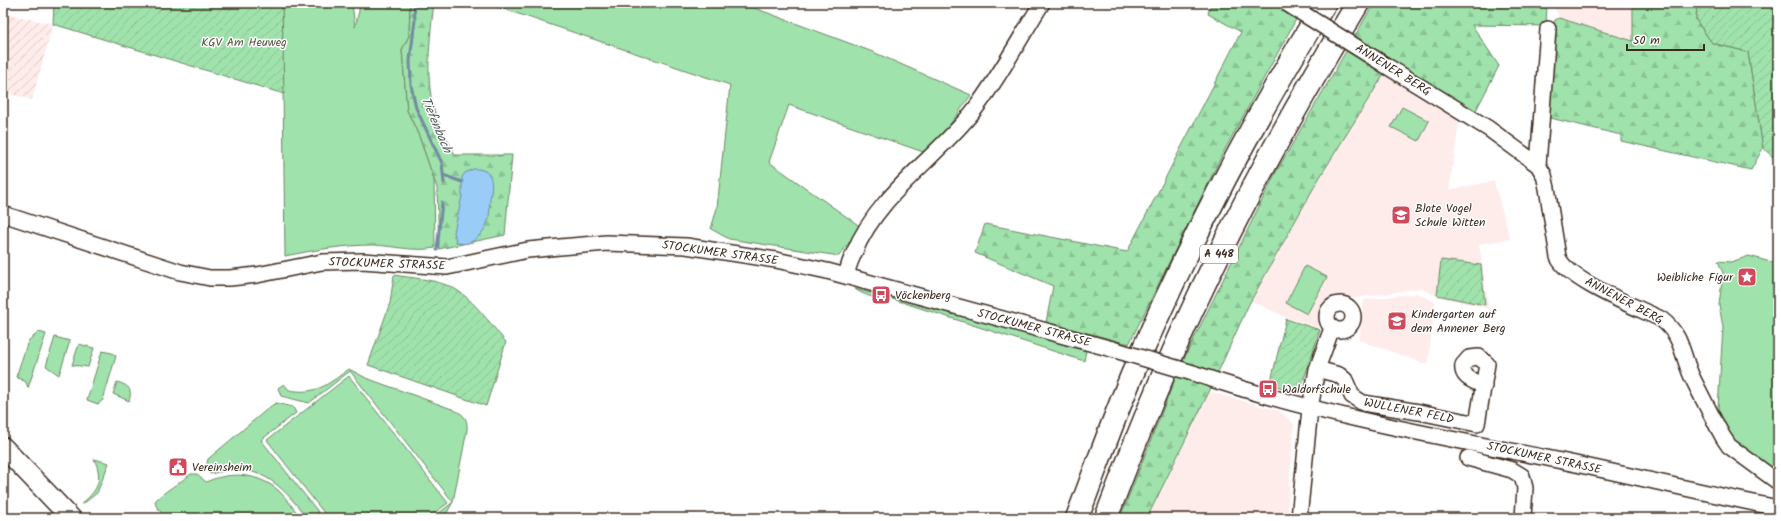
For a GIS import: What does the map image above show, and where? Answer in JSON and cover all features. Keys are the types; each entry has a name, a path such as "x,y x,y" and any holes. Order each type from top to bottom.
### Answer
{"highway":[{"name":"A 448","path":"1077,518 1134,369 1192,246 1275,88 1325,3"},
{"name":"A 448","path":"1106,518 1162,377 1225,242 1300,100 1358,3"}],"main road":[{"path":"3,447 66,516"}],"street":[{"path":"847,276 847,270 859,240 870,222 884,205 975,109 1042,3"},
{"name":"ANNENER BERG","path":"1286,3 1489,129 1538,165 1544,176 1547,188 1560,263 1585,281 1660,319 1675,331 1691,375 1729,446 1778,482"},
{"name":"ANNENER BERG","path":"1538,165 1548,29"},
{"name":"STOCKUMER STRASSE","path":"3,214 150,263 180,272 210,278 230,278 257,275 322,262 362,260 447,267 528,250 607,243 686,246 723,251 801,265 847,276 1112,349 1310,409 1778,508"},
{"path":"1299,518 1310,409 1317,369 1332,328"},
{"name":"WULLENER FELD","path":"1317,369 1338,375 1345,380 1352,396 1363,403 1419,412 1478,424 1484,386"},
{"path":"1468,458 1512,470 1522,476 1525,488 1523,518"}],"shaded area":[{"path":"1553,3 1633,3 1633,41 1559,18"},
{"path":"3,13 53,24 32,100 3,92"},
{"name":"Blote Vogel Schule Witten","path":"1386,71 1460,117 1449,190 1494,181 1510,239 1479,244 1489,309 1436,296 1421,288 1356,298 1341,296 1330,298 1318,328 1288,318 1251,301 1318,180"},
{"name":"Kindergarten auf dem Annener Berg","path":"1417,293 1435,302 1428,365 1359,340 1364,300"},
{"path":"1210,392 1280,411 1294,424 1287,518 1148,518"}],"green space":[{"name":"KGV Am Heuweg","path":"54,3 282,3 284,94 53,24"},
{"path":"282,3 352,3 355,27 359,11 359,3 410,3 409,36 402,50 407,110 419,136 434,179 435,248 412,249 363,245 329,248 285,256"},
{"path":"410,3 434,3 429,60 430,89 436,116 455,155 512,155 505,235 439,249 437,188 419,136 407,110 402,50 409,36"},
{"path":"486,3 741,3 873,52 971,95 949,126 926,153 789,105 769,162 861,227 839,256 729,239 711,229 717,208 730,85"},
{"path":"1211,3 1305,3 1223,153 1129,344 1046,322 1053,286 975,253 985,224 1127,252 1241,32 1208,14"},
{"path":"1374,3 1547,3 1546,26 1472,25 1499,66 1473,116 1386,71 1318,180 1249,304 1209,392 1147,518 1120,518 1179,369 1275,174"},
{"path":"1633,3 1697,3 1696,20 1712,43 1748,52 1763,148 1751,170 1621,141 1621,135 1546,117 1552,30 1555,20 1559,18 1633,41"},
{"path":"1697,3 1778,3 1778,147 1773,157 1763,148 1748,52 1712,43 1696,20"},
{"path":"1402,107 1429,121 1419,141 1391,127"},
{"path":"1749,256 1778,264 1778,475 1743,449 1717,424 1723,327 1719,305 1723,273 1718,261 1731,262"},
{"path":"1441,260 1481,265 1485,305 1437,295"},
{"path":"1305,266 1327,277 1307,314 1286,303"},
{"path":"394,275 436,282 457,290 472,303 506,342 486,406 368,365 390,303"},
{"path":"855,289 883,296 884,293 1086,351 1084,361 886,297 879,298 870,296"},
{"path":"1286,319 1320,330 1301,388 1298,391 1270,385"},
{"path":"39,332 46,334 28,388 26,382 16,377 28,341"},
{"path":"55,337 70,341 59,375 46,366"},
{"path":"79,344 94,348 88,367 72,365"},
{"path":"102,351 112,353 116,356 103,400 98,404 87,400"},
{"path":"349,369 366,378 452,409 464,416 467,422 467,430 453,502 350,371 309,403 281,396 278,388 284,384 289,390 314,390 334,380"},
{"path":"349,376 448,503 428,518 328,518 267,440"},
{"path":"117,382 129,388 129,401 113,394"},
{"path":"276,403 293,407 296,413 261,440 323,518 307,518 287,494 277,485 255,473 242,470 210,474 206,468 208,459"},
{"path":"94,459 109,463 97,493 82,505 82,503 96,488 98,483 99,478 97,466"},
{"path":"191,474 197,474 206,482 215,478 234,475 253,477 263,480 279,491 301,518 166,518 156,506 155,501"},
{"path":"453,502 444,518 433,518"}],"water":[{"path":"473,169 485,171 490,178 492,187 489,218 481,234 477,238 462,244 456,242 454,232 462,196 462,177 465,173"}],"waterway":[{"name":"Tiefenbach","path":"414,3 415,20 410,60 411,85 416,108 442,163 444,183"},
{"path":"443,175 462,182"},
{"name":"Tiefenbach","path":"437,250 442,202"}],"place":[{"name":"Blote Vogel Schule Witten","path":"1401,215"},
{"name":"Weibliche Figur","path":"1747,277"},
{"name":"Vöckenberg","path":"881,295"},
{"name":"Kindergarten auf dem Annener Berg","path":"1397,321"},
{"name":"Waldorfschule","path":"1268,389"},
{"name":"Vereinsheim","path":"178,467"}]}
